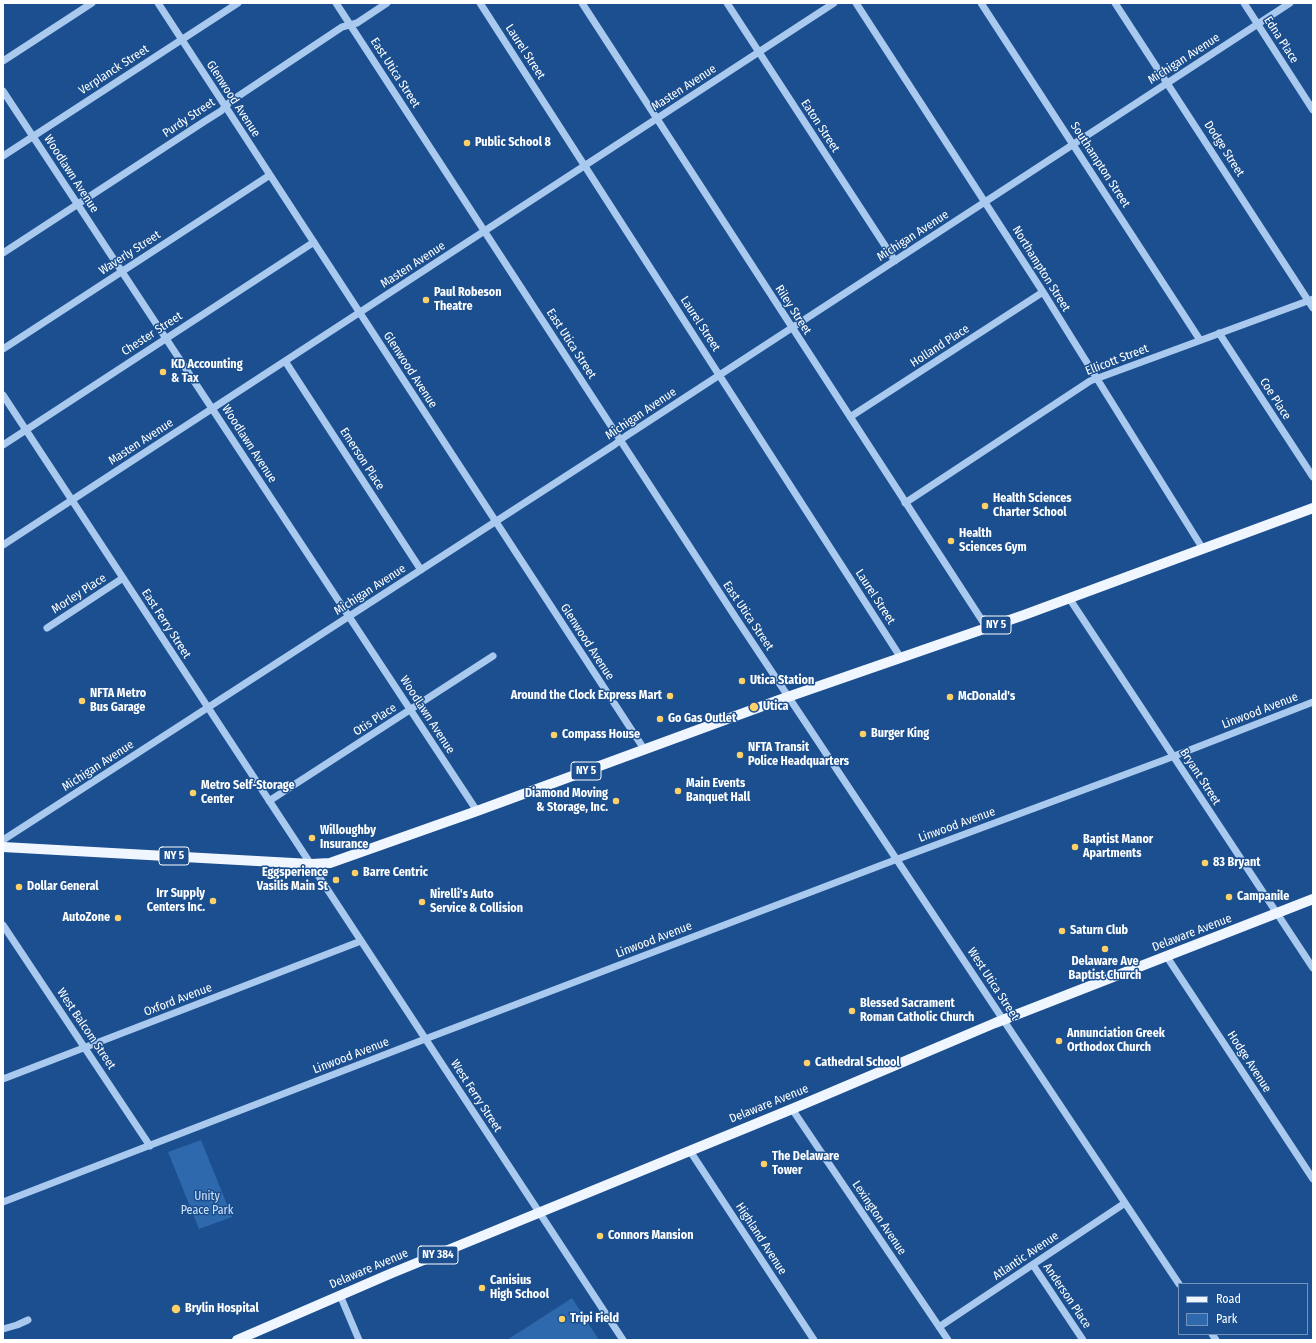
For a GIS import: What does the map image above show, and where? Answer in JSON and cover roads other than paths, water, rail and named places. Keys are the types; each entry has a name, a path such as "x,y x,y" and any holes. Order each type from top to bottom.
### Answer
{"main road":[{"name":"NY 5","path":"3,847 310,864 330,863 788,697 987,628 1203,550 1313,508"},
{"name":"Delaware Avenue","path":"239,1340 340,1295 1004,1020 1313,899"}],"street":[{"path":"3,61 92,3"},
{"name":"Glenwood Avenue","path":"158,3 644,749"},
{"name":"Verplanck Street","path":"3,156 238,3"},
{"name":"East Utica Street","path":"336,3 788,697"},
{"name":"Purdy Street","path":"3,253 205,121 231,101 342,27 357,23 387,3"},
{"name":"Laurel Street","path":"480,3 901,658"},
{"name":"Riley Street","path":"582,3 656,120 987,628"},
{"name":"Eaton Street","path":"727,3 895,261"},
{"name":"Masten Avenue","path":"3,545 585,165 590,164 834,3"},
{"name":"Northampton Street","path":"856,3 1043,292 1203,550"},
{"name":"Southampton Street","path":"981,3 1200,340"},
{"name":"Dodge Street","path":"1115,3 1311,300 1313,308"},
{"name":"Edna Place","path":"1244,3 1313,110"},
{"name":"Michigan Avenue","path":"3,840 496,522 1290,3"},
{"name":"Woodlawn Avenue","path":"3,91 476,811"},
{"name":"Waverly Street","path":"3,349 270,175"},
{"name":"Chester Street","path":"3,445 314,242"},
{"name":"Holland Place","path":"850,417 1043,292"},
{"name":"Ellicott Street","path":"905,503 1083,385 1097,378 1311,300"},
{"name":"Coe Place","path":"1219,333 1313,477"},
{"name":"Emerson Place","path":"285,361 421,570"},
{"name":"East Ferry Street","path":"3,395 310,864"},
{"name":"Morley Place","path":"47,628 123,578"},
{"name":"Bryant Street","path":"1069,598 1313,968"},
{"name":"Otis Place","path":"269,801 493,656"},
{"name":"West Utica Street","path":"788,697 1178,1283"},
{"name":"Linwood Avenue","path":"3,1202 425,1039 1313,702"},
{"name":"West Ferry Street","path":"310,864 623,1340"},
{"name":"West Balcom Street","path":"3,926 150,1146"},
{"name":"Oxford Avenue","path":"3,1079 361,941"},
{"name":"Hodge Avenue","path":"1167,957 1313,1179"},
{"name":"Lexington Avenue","path":"792,1109 948,1340"},
{"name":"Highland Avenue","path":"690,1151 814,1340"},
{"name":"Atlantic Avenue","path":"939,1327 1125,1203"},
{"name":"Anderson Place","path":"1033,1265 1083,1340"},
{"path":"340,1295 359,1340"},
{"path":"3,1329 28,1320"}],"place":[{"name":"Public School 8","path":"467,143"},
{"name":"Paul Robeson Theatre","path":"426,300"},
{"name":"KD Accounting & Tax","path":"163,372"},
{"name":"Health Sciences Charter School","path":"985,506"},
{"name":"Health Sciences Gym","path":"951,541"},
{"name":"Utica Station","path":"742,681"},
{"name":"Around the Clock Express Mart","path":"670,696"},
{"name":"McDonald's","path":"950,697"},
{"name":"NFTA Metro Bus Garage","path":"82,701"},
{"name":"Utica","path":"754,707"},
{"name":"Go Gas Outlet","path":"660,719"},
{"name":"Burger King","path":"863,734"},
{"name":"Compass House","path":"554,735"},
{"name":"NFTA Transit Police Headquarters","path":"740,755"},
{"name":"Main Events Banquet Hall","path":"678,791"},
{"name":"Metro Self-Storage Center","path":"193,793"},
{"name":"Diamond Moving & Storage, Inc.","path":"616,801"},
{"name":"Willoughby Insurance","path":"312,838"},
{"name":"Baptist Manor Apartments","path":"1075,847"},
{"name":"83 Bryant","path":"1205,863"},
{"name":"Barre Centric","path":"355,873"},
{"name":"Eggsperience Vasilis Main St","path":"336,880"},
{"name":"Dollar General","path":"19,887"},
{"name":"Campanile","path":"1229,897"},
{"name":"Irr Supply Centers Inc.","path":"213,901"},
{"name":"Nirelli's Auto Service & Collision","path":"422,902"},
{"name":"AutoZone","path":"118,918"},
{"name":"Saturn Club","path":"1062,931"},
{"name":"Delaware Ave Baptist Church","path":"1105,949"},
{"name":"Blessed Sacrament Roman Catholic Church","path":"852,1011"},
{"name":"Annunciation Greek Orthodox Church","path":"1059,1041"},
{"name":"Cathedral School","path":"807,1063"},
{"name":"The Delaware Tower","path":"764,1164"},
{"name":"Connors Mansion","path":"600,1236"},
{"name":"Canisius High School","path":"482,1288"},
{"name":"Brylin Hospital","path":"176,1309"},
{"name":"Tripi Field","path":"562,1319"}],"park label":[{"name":"Unity Peace Park","path":"207,1204"}]}
